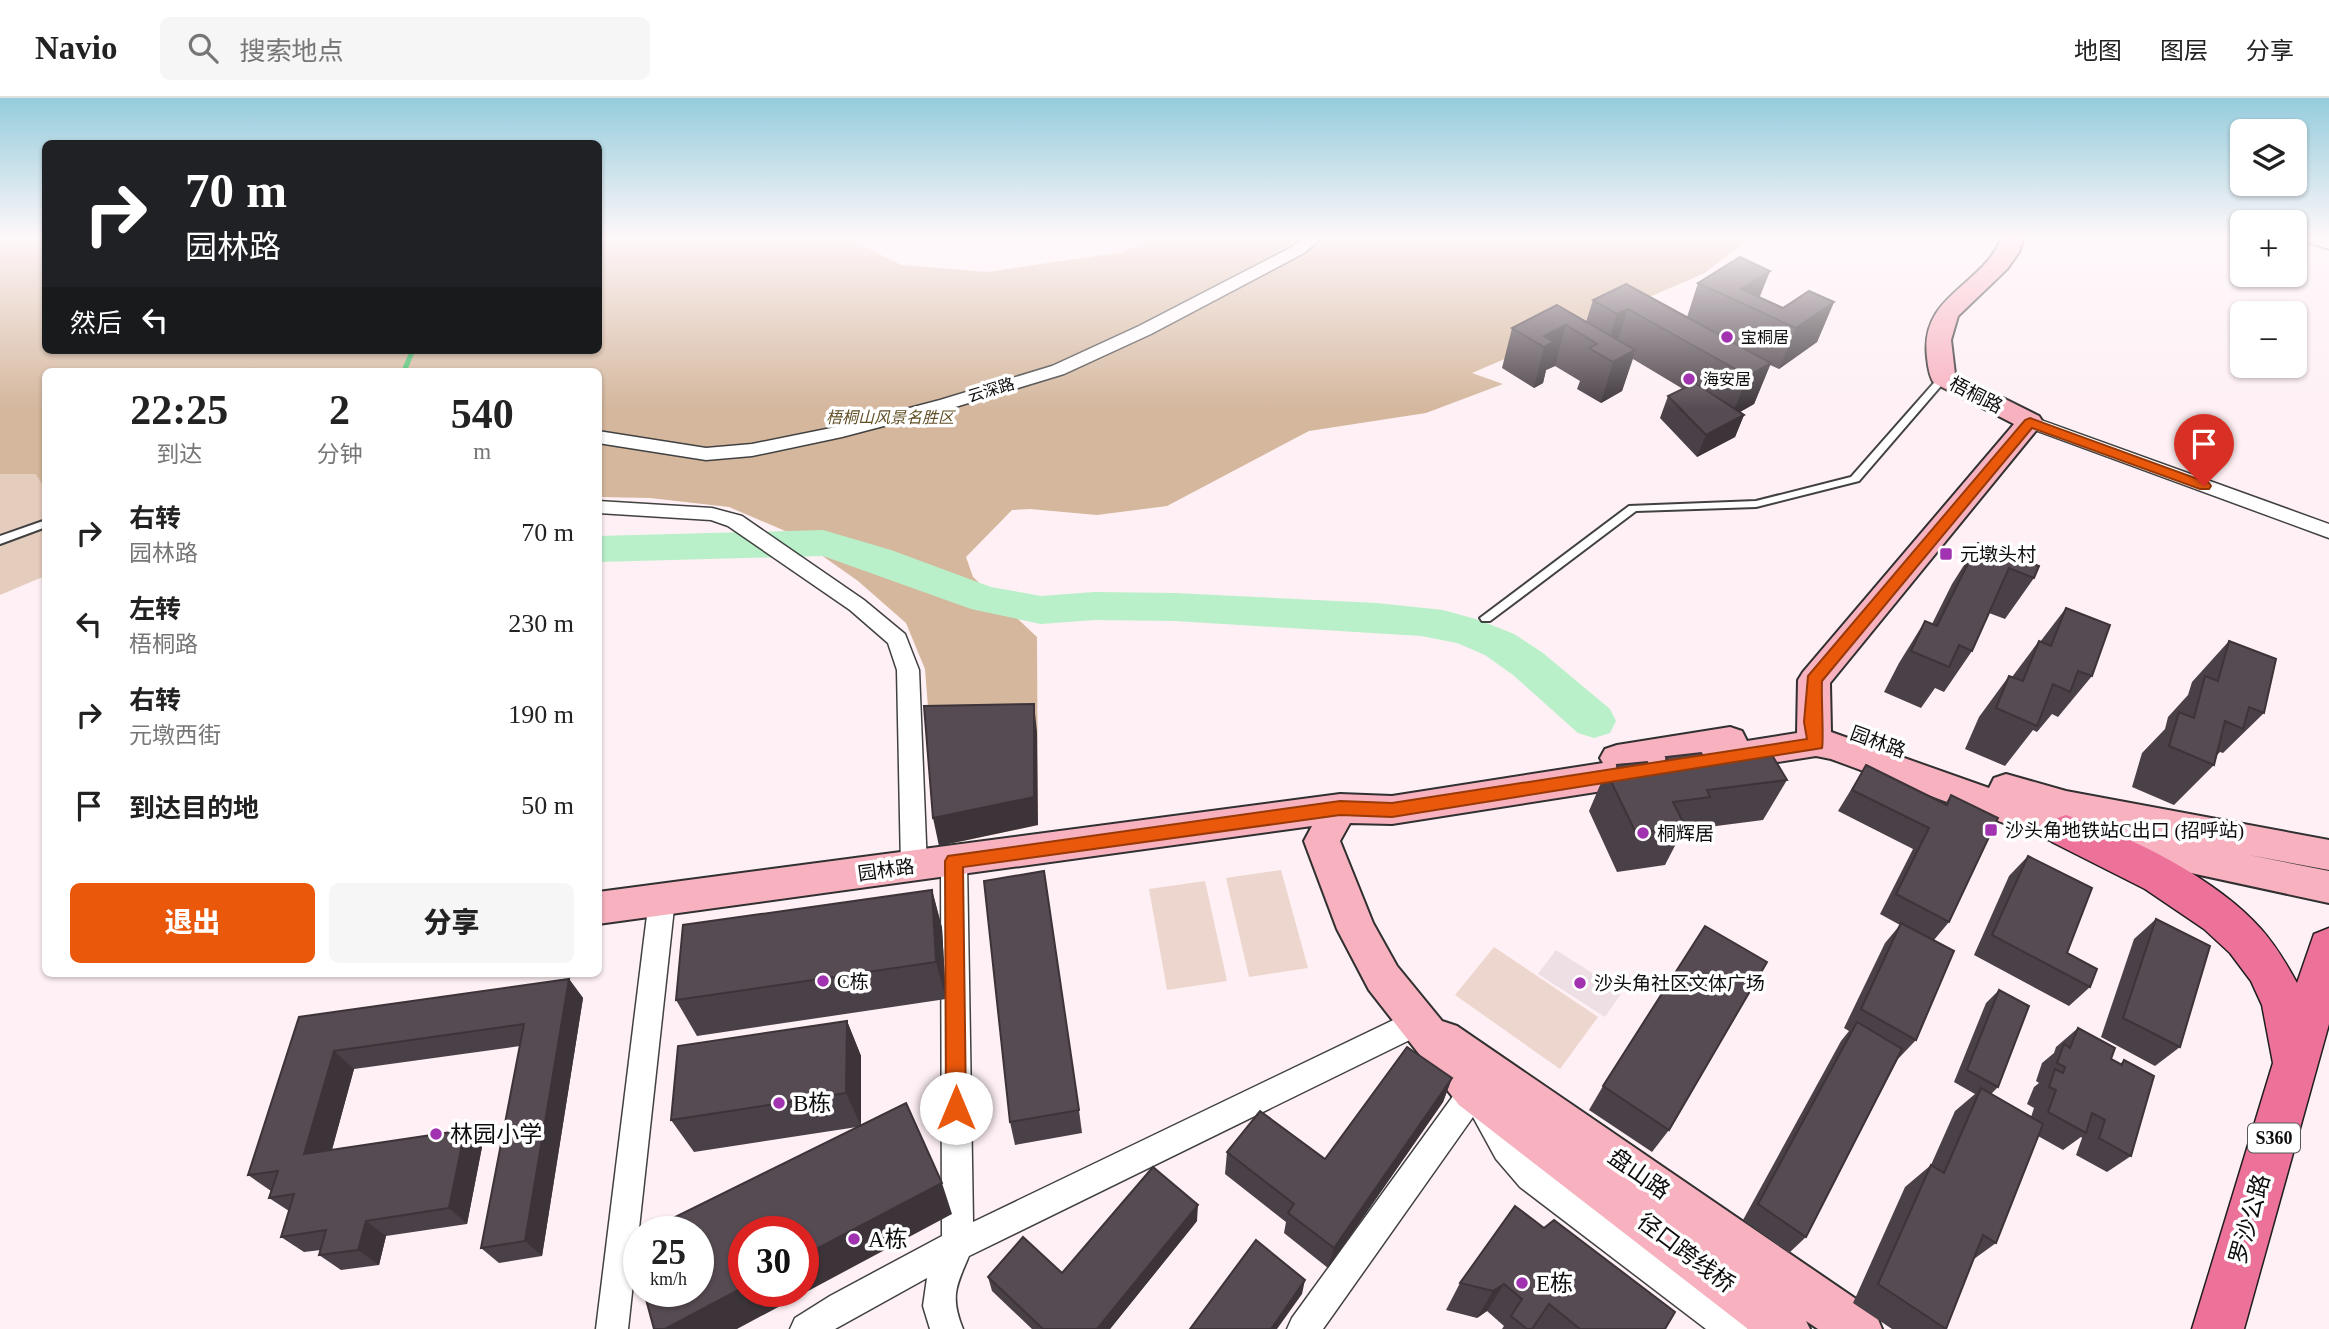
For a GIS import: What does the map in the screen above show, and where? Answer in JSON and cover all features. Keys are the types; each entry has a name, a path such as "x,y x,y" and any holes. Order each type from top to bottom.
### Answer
{"main road":[{"name":"梧桐路","path":"1814,733 1814,680 2030,422 1942,378 1939,331 1947,314 1969,294"},
{"name":"园林路","path":"602,907 1340,808 1392,810 1839,728 1991,784 2040,798 2329,855"},
{"name":"园林路","path":"1814,733 1834,746 2066,831 2329,887"},
{"name":"盘山路","path":"1340,808 1322,841 1356,929 1383,978 1474,1091 1586,1178"},
{"path":"2066,831 2153,873 2214,914 2240,937 2265,968 2282,998 2290,1029 2293,1073"},
{"name":"罗沙公路","path":"2218,1329 2329,947"},
{"name":"盘山路","path":"1418,1022 1489,1068 1858,1329"},
{"name":"径口跨线桥","path":"1586,1178 1786,1329"}],"street":[{"name":"云深路","path":"602,438 706,454 752,450 842,431 946,404 1070,365 1213,294"},
{"path":"2030,422 2329,531"},
{"path":"602,507 712,514 735,521 857,605 897,639 908,670 914,867"},
{"path":"947,1329 937,1311 940,1287 958,1245 954,861"},
{"path":"612,1329 662,899"},
{"path":"806,1329 841,1307 958,1245 1418,1022"},
{"path":"1303,1329 1474,1091 1488,1121 1506,1149 1531,1176 1731,1329"}],"lane":[{"path":"1486,618 1633,508 1756,503 1855,479 1942,378"},
{"path":"0,540 42,524"}],"shaded area":[{"path":"0,474 37,474 42,483 42,577 0,595"},
{"path":"1281,870 1308,968 1249,977 1226,878"},
{"path":"1205,881 1227,981 1167,990 1149,889"},
{"path":"1494,947 1598,1017 1560,1069 1455,995"},
{"name":"沙头角社区文体广场","path":"1556,950 1622,992 1605,1017 1538,974"}],"green space":[{"name":"梧桐山风景名胜区","path":"0,294 42,294 42,354 602,354 602,294 1655,294 1472,373 1503,384 1426,413 1309,431 1167,506 1097,515 1012,510 966,557 973,577 1037,637 1038,825 939,846 925,669 906,623 858,581 790,533 729,507 650,498 602,497 602,368 42,368 42,484 36,474 0,474"}],"building":[{"path":"1604,294 1645,294 1771,363 1748,376 1628,309 1617,314 1593,300"},
{"path":"1723,294 1753,294 1783,308 1804,294 1817,294 1834,302 1796,328"},
{"path":"1557,305 1635,350 1613,362 1589,348 1597,344 1566,325 1544,336 1554,342 1544,347 1512,328"},
{"path":"1695,383 1744,415 1706,435 1668,396"},
{"path":"1978,543 2039,566 2034,578 2009,568 1972,651 1959,645 1949,667 1911,651 1925,621 1937,626"},
{"path":"2066,608 2110,625 2092,676 2078,671 2070,692 2053,684 2037,726 1996,708 2009,676 2023,681 2039,641 2051,646"},
{"path":"2229,641 2276,659 2264,713 2249,707 2243,729 2225,721 2214,765 2169,746 2179,712 2194,718 2205,676 2218,681"},
{"path":"1034,704 1034,797 933,818 924,706"},
{"path":"1701,753 1704,758 1750,753 1752,757 1772,755 1787,780 1707,790 1710,797 1673,802 1685,826 1636,833 1606,771 1618,769 1617,765 1647,762 1649,766 1670,764 1666,757"},
{"path":"1866,765 1947,805 1951,795 1998,818 1949,922 1896,894 1929,828 1852,790"},
{"path":"2028,856 2092,888 2067,953 2097,969 2090,987 1992,935"},
{"path":"1044,871 1079,1110 1010,1122 984,881"},
{"path":"932,890 936,962 676,1000 683,925"},
{"path":"2156,919 2210,946 2180,1047 2123,1018"},
{"path":"1901,923 1954,951 1916,1040 1861,1009"},
{"path":"1705,926 1767,962 1669,1130 1603,1086"},
{"path":"569,979 525,1241 481,1248 524,1024 334,1051 304,1154 465,1130 449,1208 366,1221 358,1250 319,1255 326,1230 281,1237 294,1194 269,1198 278,1171 248,1175 299,1017"},
{"path":"1999,990 2029,1006 1998,1087 1967,1070"},
{"path":"847,1021 846,1093 671,1120 678,1046"},
{"path":"1857,1022 1902,1049 1806,1237 1758,1204"},
{"path":"2078,1028 2115,1048 2111,1059 2122,1065 2124,1060 2154,1076 2131,1156 2099,1138 2105,1120 2092,1113 2086,1133 2048,1112 2056,1090 2049,1087 2055,1069 2063,1073 2065,1067 2057,1063 2064,1044 2070,1048"},
{"path":"1407,1047 1452,1078 1334,1248 1288,1213 1294,1204 1227,1152 1260,1111 1325,1159"},
{"path":"1981,1088 2043,1124 1996,1243 1983,1235 1946,1329 1878,1284 1931,1165 1944,1173"},
{"path":"906,1103 942,1183 819,1248 819,1216 728,1216 728,1296 714,1303 714,1216 677,1216"},
{"path":"1153,1167 1198,1205 1097,1329 1043,1329 988,1277 1023,1237 1062,1273"},
{"path":"1515,1206 1544,1228 1554,1220 1675,1312 1665,1329 1580,1329 1549,1304 1532,1329 1527,1329 1511,1316 1522,1299 1504,1284 1493,1291 1460,1283"},
{"path":"1256,1240 1305,1280 1271,1329 1190,1329"},
{"path":"648,1307 706,1307 665,1329 654,1329"}],"waterway":[{"path":"405,368 411,354"},
{"path":"602,549 823,543 877,559 985,599 1041,610 1094,606 1175,607 1421,621 1464,630 1499,644 1542,675 1594,721"}],"place":[{"name":"宝桐居","path":"1727,337"},
{"name":"海安居","path":"1689,379"},
{"name":"元墩头村","path":"1946,554"},
{"name":"沙头角地铁站C出口 (招呼站)","path":"1991,830"},
{"name":"桐辉居","path":"1643,833"},
{"name":"C栋","path":"823,981"},
{"name":"沙头角社区文体广场","path":"1580,983"},
{"name":"B栋","path":"779,1103"},
{"name":"林园小学","path":"436,1134"},
{"name":"A栋","path":"854,1239"},
{"name":"E栋","path":"1522,1283"}],"route":[{"path":"956,1108 954,861 1340,808 1392,810 1816,743 1812,722 1814,680 2030,422 2204,486"}]}
